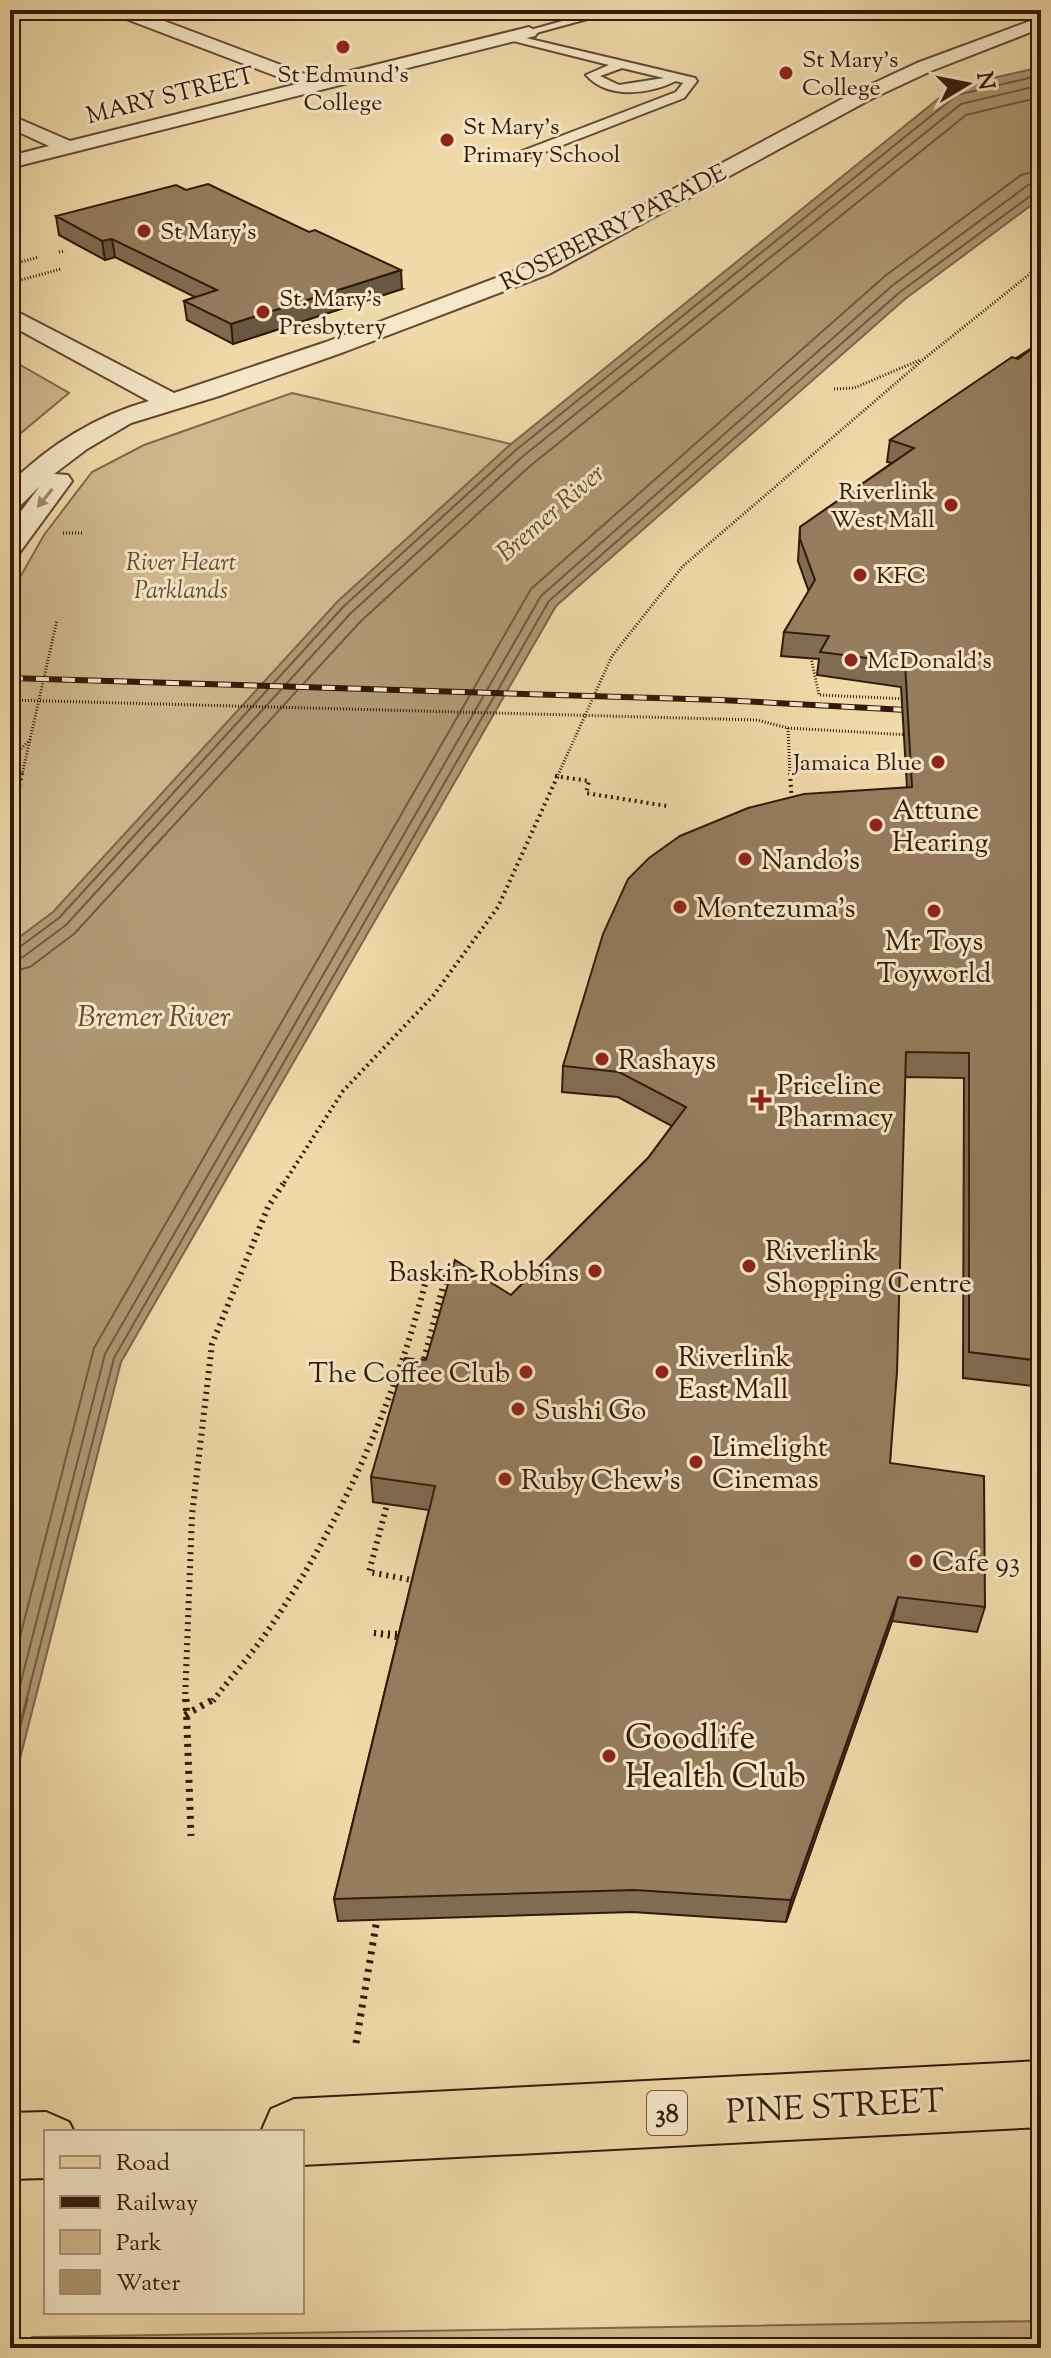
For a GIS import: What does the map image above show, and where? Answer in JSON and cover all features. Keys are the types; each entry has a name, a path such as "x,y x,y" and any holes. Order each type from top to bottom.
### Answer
{"main road":[{"name":"PINE STREET","path":"304,2131 1041,2094"},
{"path":"10,2146 44,2145"}],"street":[{"path":"119,10 319,86"},
{"name":"ROSEBERRY PARADE","path":"172,403 421,316 541,269 864,95 924,67 1041,22"},
{"name":"MARY STREET","path":"10,162 529,32"},
{"path":"10,121 67,147"},
{"path":"10,315 172,403"},
{"path":"10,500 37,473 77,443 122,417 172,403"},
{"path":"12,539 49,491 77,464 172,403"}],"lane":[{"path":"529,32 615,10"},
{"path":"509,37 691,81 680,95 522,156"},
{"path":"621,64 592,75 601,85 615,88 638,87 678,78"}],"path":[{"path":"10,248 18,246"},
{"path":"59,252 65,251"},
{"path":"10,265 39,257"},
{"path":"191,1836 185,1715 192,1515 212,1344 268,1207 343,1091 433,996 498,907 612,656 683,566 925,358 1041,265"},
{"path":"10,283 61,269"},
{"path":"834,389 854,388 925,358"},
{"path":"10,827 57,620"},
{"path":"811,658 819,695 914,699"},
{"path":"10,700 757,720 788,728 915,736"},
{"path":"788,728 792,813"},
{"path":"10,759 30,740"},
{"path":"555,776 589,781 586,793 667,806"},
{"path":"185,1715 211,1703 269,1629 340,1511 413,1335 429,1268 459,1272"},
{"path":"420,1376 447,1271"},
{"path":"389,1496 369,1572 430,1583"},
{"path":"416,1637 374,1633 416,1637"},
{"path":"356,2043 379,1904"}],"green space":[{"path":"10,359 69,393 10,442"},
{"name":"River Heart Parklands","path":"292,393 511,444 296,649 53,913 10,944 10,595 44,535 92,472 144,445"},
{"path":"1041,2321 1041,2348 30,2348 32,2337"}],"water":[{"name":"Bremer River","path":"1041,67 1041,198 905,299 556,606 121,1362 10,1798 10,944 53,912 338,601 511,444 953,87"}],"building":[{"path":"208,184 309,232 315,230 401,270 231,324 184,301 217,290 112,239 102,241 56,216 176,185 186,190"},
{"name":"Riverlink Shopping Centre","path":"1041,342 1041,1361 969,1352 969,1053 906,1052 897,1372 890,1463 984,1476 985,1607 898,1597 791,1900 634,1890 334,1899 435,1486 371,1477 405,1358 426,1360 455,1260 511,1295 648,1158 686,1107 619,1072 563,1066 603,934 628,879 649,858 680,836 748,808 804,794 912,787 905,663 820,652 829,636 784,632 815,580 800,539 800,527 914,448 890,440 1012,357 1018,359"}],"railway":[{"path":"10,678 721,700 925,711"}],"place":[{"name":"St Edmund's College","path":"343,47"},
{"name":"St Mary's College","path":"786,73"},
{"name":"St Mary's Primary School","path":"447,140"},
{"name":"St Mary's","path":"144,231"},
{"name":"St. Mary's Presbytery","path":"263,312"},
{"name":"Riverlink West Mall","path":"951,505"},
{"name":"KFC","path":"860,575"},
{"name":"McDonald's","path":"851,660"},
{"name":"Jamaica Blue","path":"938,762"},
{"name":"Attune Hearing","path":"876,825"},
{"name":"Nando's","path":"745,859"},
{"name":"Montezuma's","path":"680,907"},
{"name":"Mr Toys Toyworld","path":"934,911"},
{"name":"Rashays","path":"602,1059"},
{"name":"Priceline Pharmacy","path":"761,1100"},
{"name":"Riverlink Shopping Centre","path":"749,1266"},
{"name":"Baskin-Robbins","path":"595,1271"},
{"name":"The Coffee Club","path":"526,1372"},
{"name":"Riverlink East Mall","path":"662,1372"},
{"name":"Sushi Go","path":"518,1409"},
{"name":"Limelight Cinemas","path":"696,1462"},
{"name":"Ruby Chew's","path":"505,1479"},
{"name":"Cafe 93","path":"916,1561"},
{"name":"Goodlife Health Club","path":"609,1756"}]}
